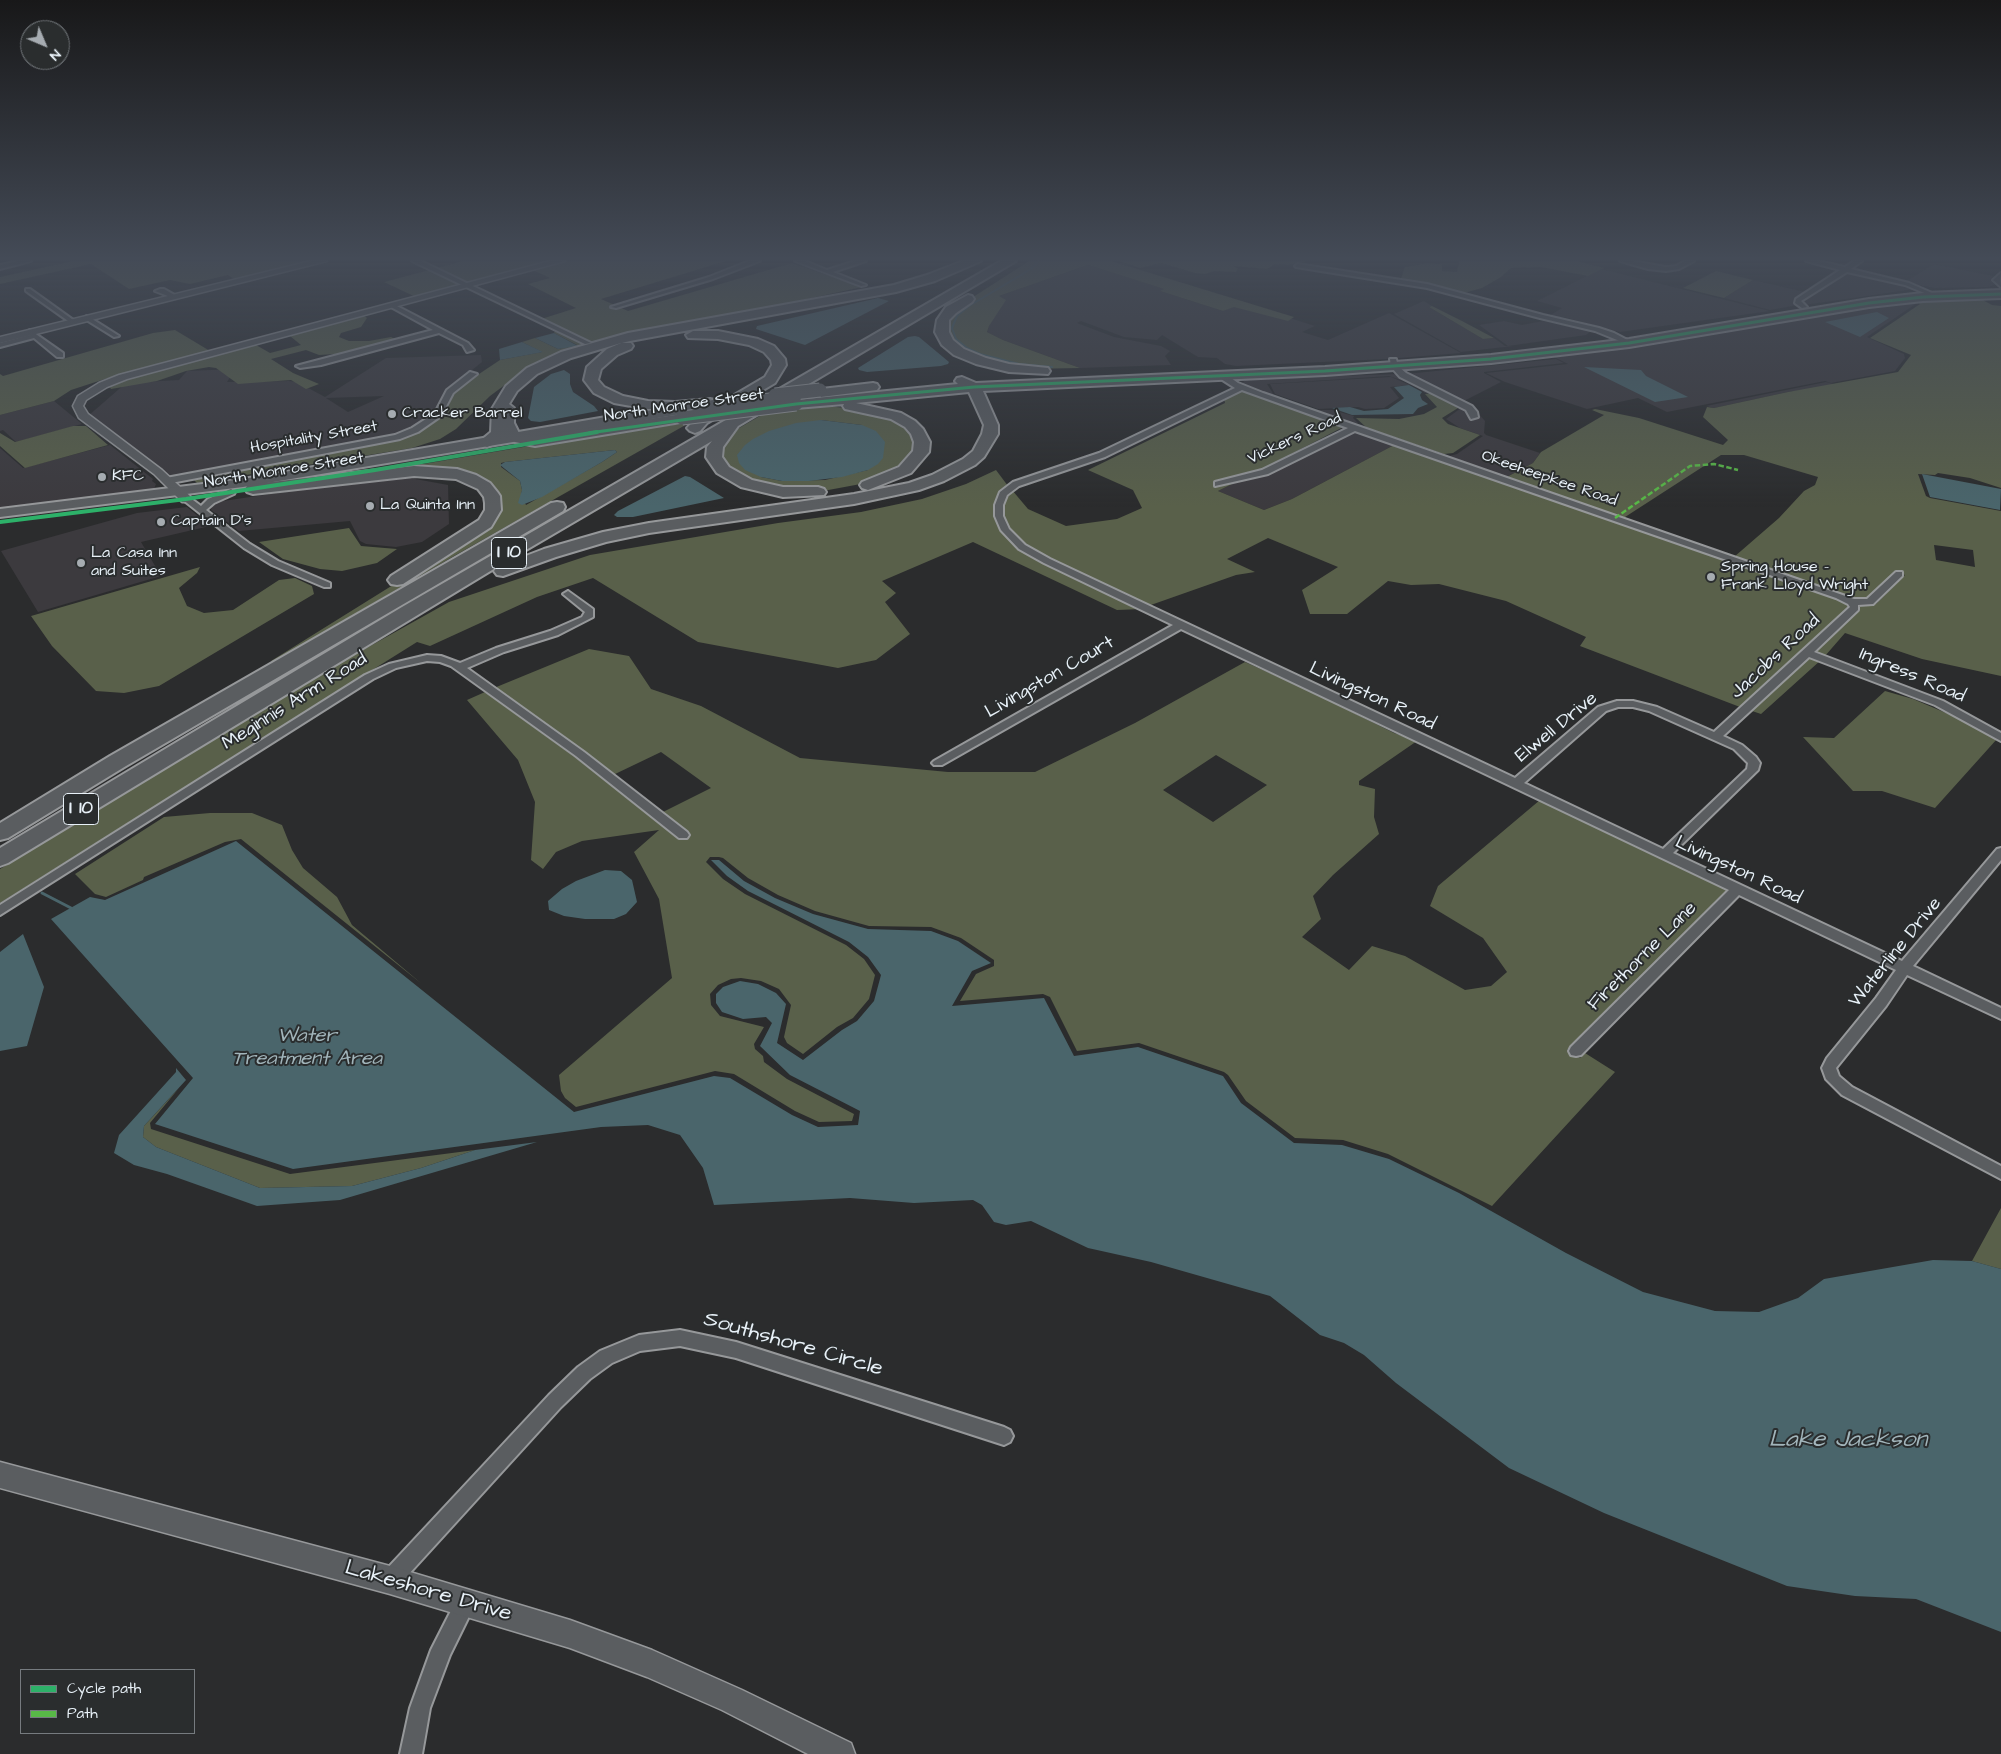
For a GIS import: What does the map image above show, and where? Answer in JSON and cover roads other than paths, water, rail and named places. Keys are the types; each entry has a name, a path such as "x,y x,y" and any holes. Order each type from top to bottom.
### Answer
{"highway":[{"path":"487,442 499,434 499,409 509,392 532,371 593,346 607,343"},
{"name":"North Monroe Street","path":"638,343 612,352 594,367 591,376 594,385 605,394 619,400 660,406 705,405 848,387 966,384 1074,377 1234,379 1494,356 1601,343"},
{"name":"North Monroe Street","path":"695,428 702,420 770,380 779,366 774,354 756,343"},
{"name":"I 10","path":"0,832 118,761 471,556 845,343"},
{"name":"I 10","path":"0,858 286,684 871,343"},
{"path":"948,343 955,349 981,361 1074,377"},
{"name":"North Monroe Street","path":"1234,379 1231,373 1270,368 1394,364"},
{"path":"286,684 345,656 484,580 550,552 603,537 648,528 854,499 913,487 938,478 969,462 979,454 990,434 991,425 966,384"},
{"name":"North Monroe Street","path":"535,441 682,418 966,384"},
{"path":"509,392 506,420 515,437 535,441"},
{"path":"734,424 715,447 714,457 717,464 733,477 747,484 783,492 831,492 875,484 905,470 921,452 922,442 918,432 910,424 896,416 861,407 796,404"},
{"path":"118,761 164,725 478,529 490,517 494,502 488,490 481,483 449,472 401,471 252,489"}],"main road":[{"name":"North Monroe Street","path":"0,522 174,488 310,473 705,405"},
{"name":"North Monroe Street","path":"0,513 144,496 174,488 231,492 535,441"}],"street":[{"path":"44,343 60,355"},
{"path":"253,343 123,377 103,385 88,394 78,406 80,412 130,454 158,472 201,511 254,550 275,563 327,585"},
{"path":"300,366 322,363 394,343"},
{"path":"464,343 470,350"},
{"path":"1394,364 1411,379 1469,408 1473,412 1474,417"},
{"name":"Hospitality Street","path":"174,488 397,437 415,430 432,419 438,414 450,392 473,374"},
{"name":"Okeeheepkee Road","path":"1234,379 1355,428 1852,602"},
{"name":"Livingston Road","path":"1234,379 1102,455 1016,484 1004,494 1000,501 998,510 1000,522 1010,536 1022,547 1047,561 1736,890 2001,1014"},
{"name":"Vickers Road","path":"1218,484 1265,472 1355,428"},
{"path":"201,511 211,501 231,492"},
{"path":"1852,602 1870,602 1899,574"},
{"path":"457,666 572,626 590,615 586,607 568,594"},
{"name":"Jacobs Road","path":"1717,736 1855,608 1852,602"},
{"name":"Livingston Court","path":"938,763 1180,625"},
{"name":"Ingress Road","path":"1806,652 1940,703 2001,738"},
{"name":"Meginnis Arm Road","path":"0,911 369,677 393,666 416,660 434,658 457,666 580,754 683,835"},
{"name":"Elwell Drive","path":"1515,784 1602,709 1611,705 1624,703 1653,709 1717,736"},
{"path":"1664,855 1743,780 1754,767 1752,760 1746,752 1717,736"},
{"name":"Waterline Drive","path":"2001,852 1904,969 1881,1002 1832,1062 1830,1074 1833,1079 1854,1095 2001,1173"},
{"name":"Firethorne Lane","path":"1576,1051 1736,890"},
{"name":"Southshore Circle","path":"390,1580 584,1373 606,1357 639,1342 680,1338 736,1350 1004,1436"},
{"name":"Lakeshore Drive","path":"0,1475 390,1580 570,1634 652,1664 732,1700 840,1754"},
{"path":"411,1754 420,1708 441,1650 466,1602"}],"water":[{"path":"524,343 543,352 500,360 499,349"},
{"path":"545,343 572,343 578,346 558,349"},
{"path":"899,343 926,343 949,362 941,366 867,372 858,368"},
{"path":"1584,367 1641,370 1646,376 1688,397 1655,402"},
{"path":"564,370 570,374 570,384 573,392 594,406 598,411 540,422 531,421 528,418 534,387 551,374"},
{"path":"1409,385 1422,392 1420,395 1422,400 1428,404 1418,408 1413,414 1352,415 1332,408 1350,407 1364,411 1388,409 1404,398 1394,387"},
{"path":"821,420 862,425 876,431 885,442 883,458 878,464 868,470 842,477 809,481 782,481 761,477 745,470 739,463 737,455 753,439 769,431 796,423"},
{"path":"615,450 617,452 602,462 542,497 522,505 518,503 522,490 520,481 500,465 505,462"},
{"path":"1922,474 2001,489 2000,510 1930,497"},
{"path":"685,476 690,477 724,498 633,517 617,517 614,515 618,511"},
{"name":"Lake Jackson","path":"236,841 574,1112 714,1076 730,1078 792,1115 818,1127 858,1125 860,1111 790,1075 760,1046 772,1023 766,1017 743,1019 722,1012 716,1003 716,994 723,987 740,981 758,984 776,993 786,1004 777,1043 803,1060 857,1021 874,1001 881,975 868,957 849,942 748,891 727,876 711,860 719,860 744,881 775,898 813,914 868,929 931,931 958,941 991,963 972,971 952,1006 1044,998 1074,1056 1138,1047 1223,1076 1241,1103 1294,1143 1342,1145 1389,1159 1459,1193 1566,1253 1643,1292 1715,1311 1759,1312 1798,1298 1824,1279 1933,1260 1972,1261 2001,1269 2001,1632 1916,1599 1855,1596 1787,1586 1604,1513 1509,1468 1396,1383 1364,1355 1344,1343 1320,1335 1270,1296 1151,1262 1088,1248 1031,1221 1006,1225 994,1222 982,1205 973,1200 914,1203 850,1198 714,1205 703,1168 680,1135 648,1125 601,1127 293,1169 155,1124 193,1078 51,919 90,897 105,900"},
{"path":"605,870 621,871 632,880 637,902 626,914 614,919 585,919 564,916 549,910 548,901 562,889 576,881"},
{"path":"23,934 44,987 27,1046 0,1051 0,952"},
{"path":"176,1068 186,1080 144,1126 143,1137 156,1147 260,1188 352,1186 421,1168 475,1150 537,1142 340,1200 257,1206 167,1174 134,1165 114,1153 119,1135 176,1072"}],"waterway":[{"path":"961,343 980,354 1019,364 1052,367"},
{"path":"42,893 71,908"}],"place":[{"name":"Cracker Barrel","path":"392,414"},
{"name":"KFC","path":"102,477"},
{"name":"La Quinta Inn","path":"370,506"},
{"name":"Captain D's","path":"161,522"},
{"name":"La Casa Inn and Suites","path":"81,563"},
{"name":"Spring House - Frank Lloyd Wright","path":"1711,577"}],"water label":[{"name":"Water Treatment Area","path":"307,1048"}]}
